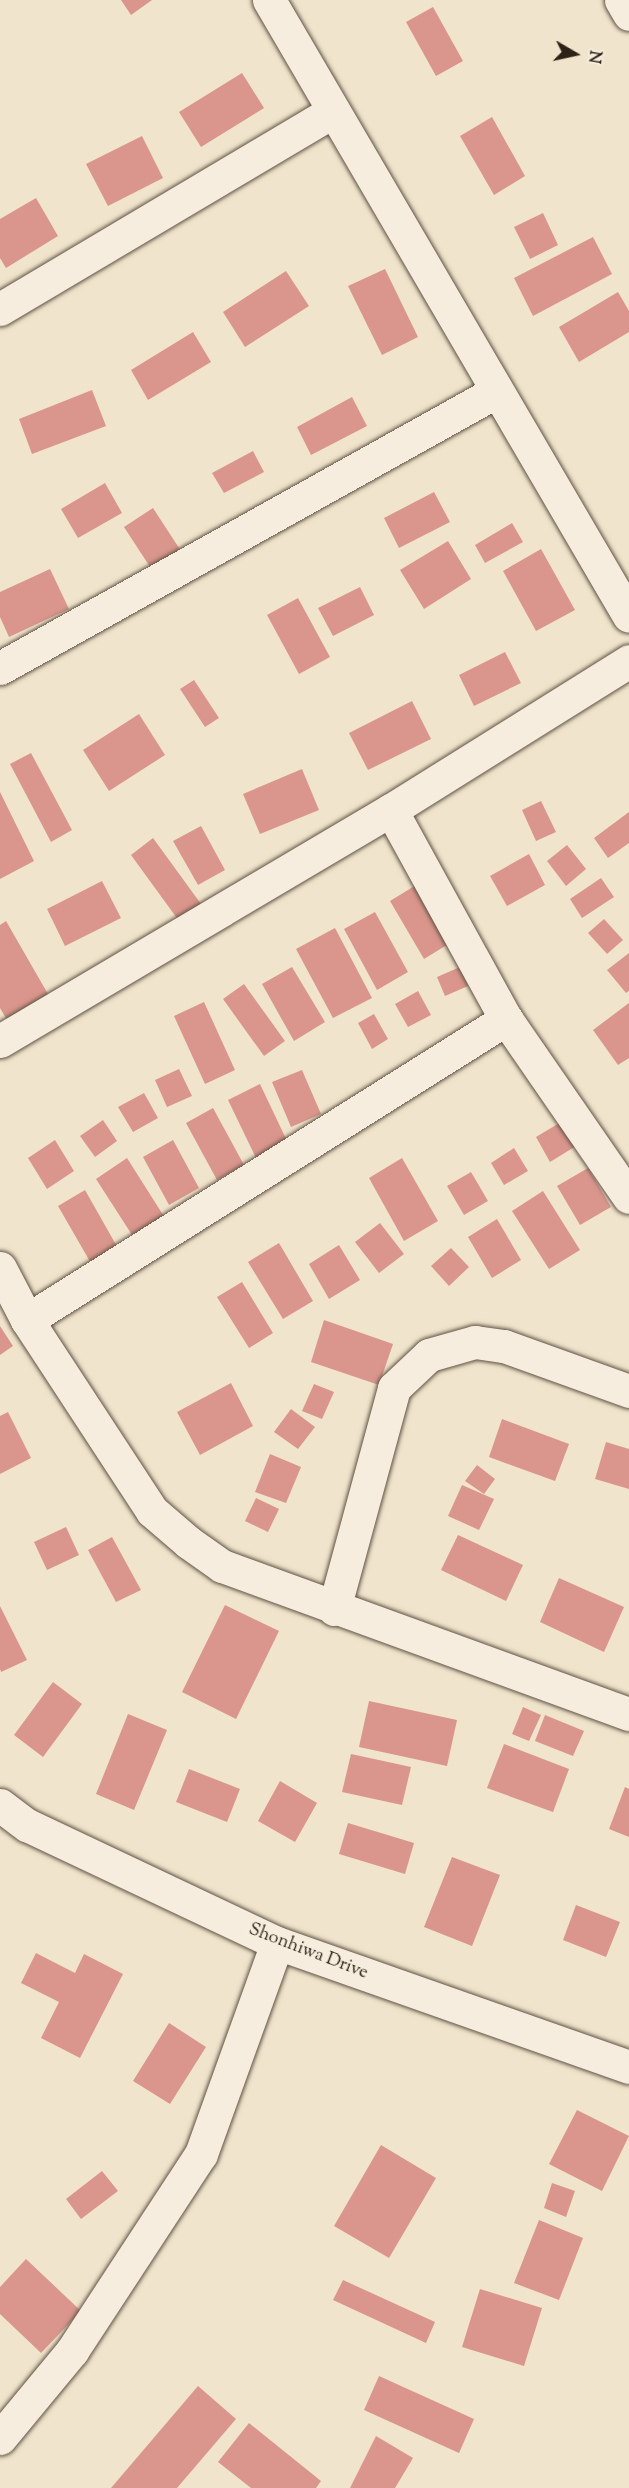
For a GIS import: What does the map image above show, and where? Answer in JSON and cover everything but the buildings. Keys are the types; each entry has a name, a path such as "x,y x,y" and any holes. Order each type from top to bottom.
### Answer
{"street":[{"path":"268,0 629,616"},
{"path":"621,0 629,14"},
{"path":"0,309 333,111"},
{"path":"0,668 497,391"},
{"path":"0,1041 391,810 629,661"},
{"path":"391,810 506,1019 629,1197"},
{"path":"27,1320 506,1019"},
{"path":"0,1268 27,1320 152,1511 222,1566 334,1609 629,1714"},
{"path":"334,1609 394,1388 429,1355 475,1342 504,1346 629,1391"},
{"name":"Shonhiwa Drive","path":"0,1805 27,1825 277,1943 629,2067"},
{"path":"0,2438 72,2350 201,2154 277,1943"}]}
